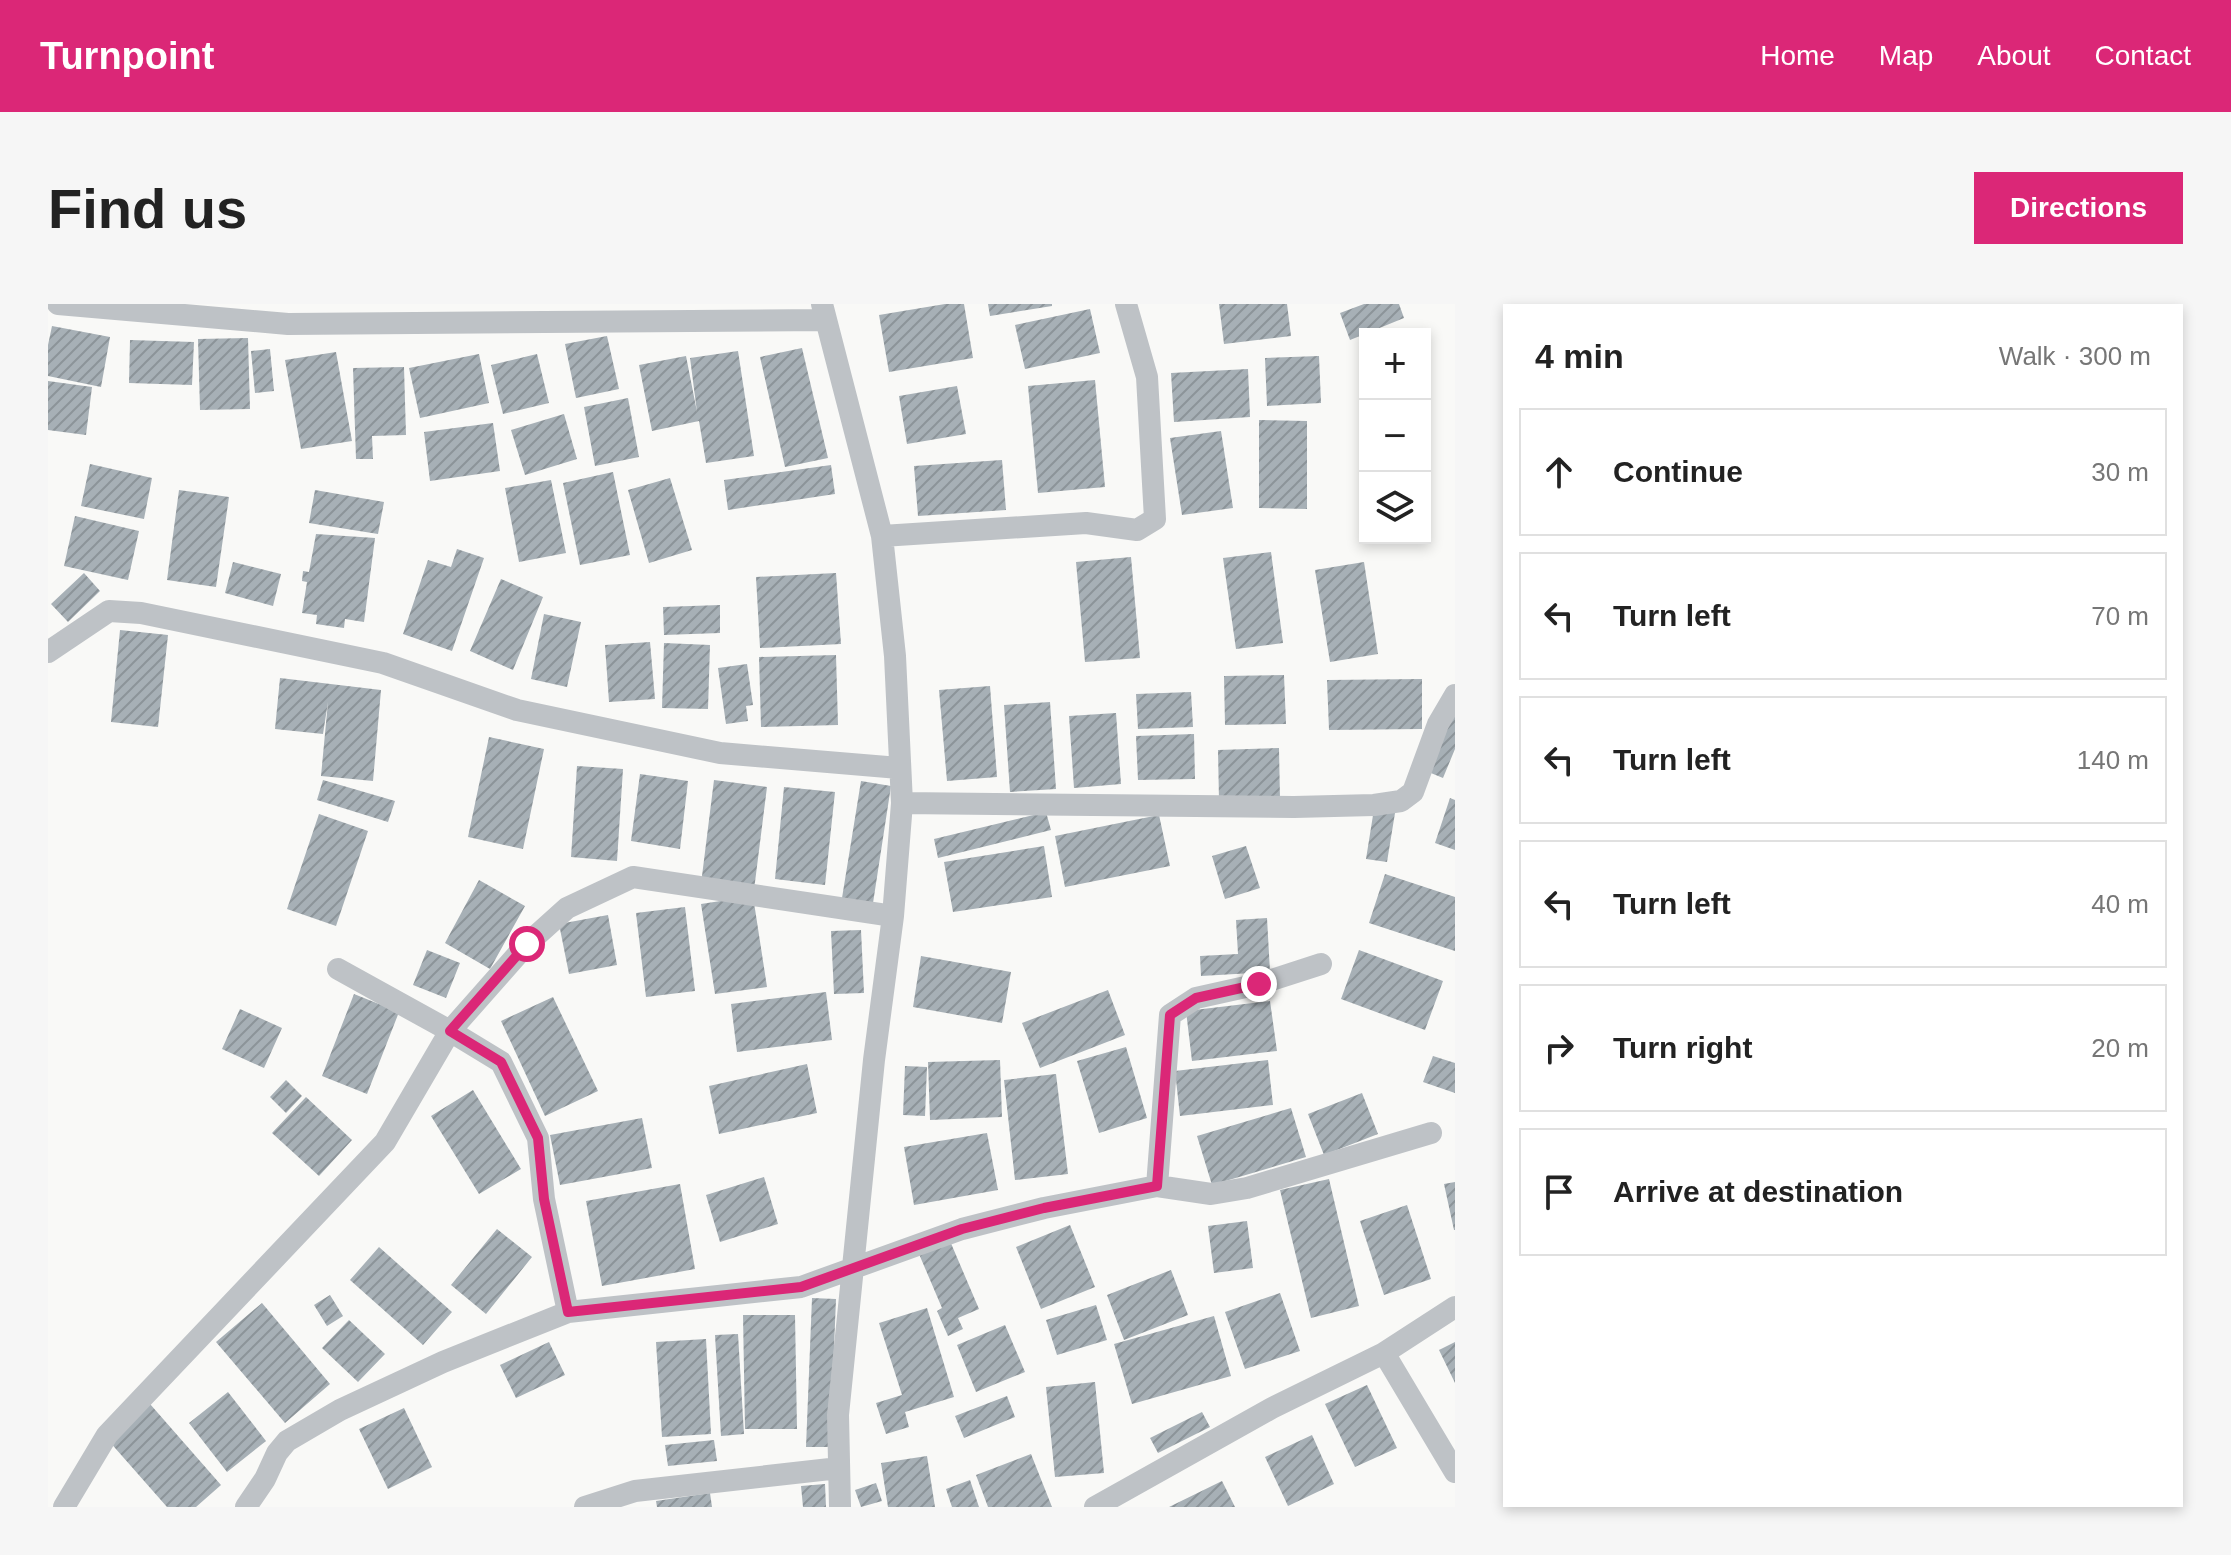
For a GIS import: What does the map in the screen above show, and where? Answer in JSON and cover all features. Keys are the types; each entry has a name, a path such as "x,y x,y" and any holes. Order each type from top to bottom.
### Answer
{"street":[{"path":"58,304 288,324 824,312 882,536 895,656 902,803 893,916 874,1060 838,1415 840,1507"},
{"path":"882,536 1086,523 1137,530 1155,519 1147,377 1126,304"},
{"path":"48,652 109,611 141,613 383,663 517,710 720,753 899,768"},
{"path":"902,803 1294,807 1374,805 1401,801 1413,792 1438,724 1455,695"},
{"path":"64,1507 107,1435 385,1142 450,1031 527,944 567,908 633,877 893,916"},
{"path":"1157,1186 1170,1015 1196,998 1259,984 1321,964"},
{"path":"338,969 501,1062 538,1138 544,1199 568,1312"},
{"path":"246,1507 287,1441 340,1410 430,1368 568,1312 801,1287 962,1229 1044,1208 1157,1186 1211,1194 1247,1188 1431,1133"},
{"path":"1095,1507 1272,1408 1384,1353 1455,1307"},
{"path":"1384,1353 1455,1472"},
{"path":"585,1507 635,1491 839,1468"}],"building":[{"path":"945,304 964,304 973,358 889,372 879,315"},
{"path":"988,304 1052,304 1052,306 990,316"},
{"path":"1219,304 1287,304 1291,336 1224,344"},
{"path":"1364,304 1399,304 1404,318 1379,328 1359,328 1359,336 1350,340 1340,313"},
{"path":"1090,309 1100,353 1025,369 1015,325"},
{"path":"52,326 110,337 101,387 48,376 48,345"},
{"path":"607,336 619,389 576,398 565,344"},
{"path":"248,338 250,409 200,410 198,339"},
{"path":"130,340 194,342 192,385 129,383"},
{"path":"802,348 828,458 785,467 760,357"},
{"path":"270,349 274,391 255,393 251,351"},
{"path":"738,351 754,456 706,463 699,421 652,431 639,365 686,356 697,412 690,358"},
{"path":"336,352 352,441 301,449 285,360"},
{"path":"479,354 489,403 420,418 409,368"},
{"path":"537,354 549,403 503,414 491,365"},
{"path":"1319,356 1321,403 1267,406 1265,358"},
{"path":"404,367 406,435 372,436 373,459 356,459 353,368"},
{"path":"1248,369 1250,417 1174,422 1171,373"},
{"path":"1095,380 1105,487 1038,493 1028,386"},
{"path":"48,381 92,387 86,435 48,430"},
{"path":"957,386 966,434 907,444 899,396"},
{"path":"628,398 639,457 595,466 584,407"},
{"path":"564,414 577,459 525,475 511,430"},
{"path":"1259,420 1307,421 1307,509 1259,508"},
{"path":"493,423 500,471 430,481 424,432"},
{"path":"1221,431 1233,508 1182,515 1170,438"},
{"path":"1002,460 1006,510 918,516 914,466"},
{"path":"90,464 152,478 144,519 81,506"},
{"path":"831,465 835,494 728,510 724,480"},
{"path":"613,472 630,555 580,565 563,483"},
{"path":"670,478 692,550 649,563 628,490"},
{"path":"551,480 566,553 519,562 505,488"},
{"path":"179,490 229,497 216,587 167,580"},
{"path":"315,490 384,502 378,534 309,523"},
{"path":"75,516 139,531 128,580 64,566"},
{"path":"316,534 375,538 364,622 345,619 344,628 316,624 317,615 302,613 307,582 302,581 303,571 309,572"},
{"path":"457,549 484,558 452,651 403,634 428,560 451,567"},
{"path":"1271,552 1283,643 1236,649 1223,558"},
{"path":"1131,557 1140,658 1085,662 1076,562"},
{"path":"233,562 281,574 273,606 225,593"},
{"path":"1364,562 1378,654 1330,662 1315,570"},
{"path":"84,573 100,591 68,622 51,604"},
{"path":"836,573 841,644 760,648 756,577"},
{"path":"501,579 543,597 513,670 470,651"},
{"path":"720,605 720,633 664,635 663,607"},
{"path":"544,614 581,622 567,687 531,679"},
{"path":"120,630 168,635 158,727 111,722"},
{"path":"650,642 655,699 609,702 605,645"},
{"path":"664,643 710,645 708,709 662,708"},
{"path":"836,655 838,725 761,727 759,657"},
{"path":"747,664 753,705 746,706 748,721 726,724 718,668"},
{"path":"1284,675 1286,724 1225,725 1224,676"},
{"path":"280,678 381,690 373,781 321,776 328,702 323,734 275,729"},
{"path":"1422,679 1422,729 1329,730 1327,680"},
{"path":"990,686 997,777 947,781 939,690"},
{"path":"1191,692 1193,727 1138,729 1136,694"},
{"path":"1455,700 1455,749 1443,778 1426,771"},
{"path":"1050,702 1056,789 1010,792 1004,705"},
{"path":"1116,713 1121,784 1074,788 1069,716"},
{"path":"1194,734 1195,779 1138,780 1136,736"},
{"path":"489,737 544,749 523,849 468,837"},
{"path":"1279,748 1280,799 1219,801 1218,750"},
{"path":"577,766 623,769 617,861 571,857"},
{"path":"640,774 688,781 680,849 631,841"},
{"path":"323,780 395,801 388,822 317,800"},
{"path":"714,780 767,787 754,890 701,884"},
{"path":"861,781 891,786 873,903 842,898"},
{"path":"784,787 835,792 825,885 775,879"},
{"path":"1450,798 1455,800 1455,850 1435,843"},
{"path":"1374,809 1395,813 1387,862 1366,859"},
{"path":"1046,812 1051,830 938,858 934,839"},
{"path":"319,814 368,831 336,926 287,909"},
{"path":"1159,815 1170,866 1065,887 1055,836"},
{"path":"1044,846 1052,897 953,912 944,862"},
{"path":"1246,846 1260,888 1225,899 1212,856"},
{"path":"1385,874 1455,897 1455,951 1369,923"},
{"path":"479,880 525,906 490,969 445,943"},
{"path":"753,896 767,987 715,994 701,904"},
{"path":"685,907 695,991 646,997 636,913"},
{"path":"608,915 617,965 569,974 559,924"},
{"path":"1267,918 1270,972 1201,976 1200,956 1238,954 1236,920"},
{"path":"861,930 864,993 834,994 831,931"},
{"path":"427,950 460,963 446,998 413,985"},
{"path":"1359,950 1443,981 1425,1030 1341,999"},
{"path":"921,956 1011,972 1002,1023 913,1007"},
{"path":"1108,990 1125,1035 1040,1068 1022,1023"},
{"path":"826,992 832,1040 737,1052 731,1004"},
{"path":"354,994 399,1012 367,1094 322,1076"},
{"path":"553,997 598,1091 545,1116 501,1021"},
{"path":"1270,1001 1277,1051 1192,1061 1186,1011"},
{"path":"240,1009 282,1028 264,1068 222,1049"},
{"path":"1126,1047 1147,1118 1099,1133 1077,1061"},
{"path":"1433,1056 1455,1063 1455,1093 1423,1082"},
{"path":"1000,1060 1002,1117 930,1120 928,1062"},
{"path":"1268,1060 1273,1105 1180,1116 1175,1071"},
{"path":"807,1064 817,1113 719,1134 709,1086"},
{"path":"905,1066 927,1067 925,1116 903,1115"},
{"path":"1056,1074 1068,1174 1015,1180 1004,1080"},
{"path":"286,1080 302,1096 286,1113 270,1097"},
{"path":"473,1090 521,1169 479,1194 431,1116"},
{"path":"1362,1093 1378,1134 1324,1155 1308,1114"},
{"path":"306,1097 352,1140 319,1176 272,1133"},
{"path":"1291,1108 1306,1157 1212,1185 1197,1136"},
{"path":"642,1118 652,1168 560,1185 550,1135"},
{"path":"987,1133 998,1190 914,1205 904,1147"},
{"path":"764,1177 778,1224 720,1242 706,1195"},
{"path":"1329,1179 1359,1306 1311,1318 1280,1190"},
{"path":"1455,1182 1455,1230 1454,1230 1444,1184"},
{"path":"680,1184 695,1269 602,1286 586,1201"},
{"path":"1407,1205 1431,1279 1384,1295 1360,1221"},
{"path":"1247,1221 1253,1268 1214,1273 1208,1226"},
{"path":"1070,1225 1095,1287 1041,1309 1016,1247"},
{"path":"497,1229 532,1257 486,1314 451,1285"},
{"path":"950,1241 979,1309 958,1318 963,1329 948,1336 937,1311 942,1308 919,1254"},
{"path":"379,1247 452,1312 423,1345 350,1280"},
{"path":"1171,1270 1188,1315 1124,1340 1107,1295"},
{"path":"1280,1293 1300,1351 1245,1369 1225,1312"},
{"path":"330,1295 343,1316 327,1326 314,1305"},
{"path":"812,1298 836,1299 830,1447 806,1447"},
{"path":"262,1303 330,1384 285,1423 216,1342"},
{"path":"1096,1305 1107,1340 1057,1355 1046,1320"},
{"path":"927,1308 954,1397 905,1412 909,1427 886,1434 876,1403 902,1395 879,1323"},
{"path":"743,1315 795,1315 797,1429 745,1429"},
{"path":"1214,1316 1231,1376 1132,1404 1114,1344"},
{"path":"349,1320 385,1354 358,1382 322,1348"},
{"path":"1005,1325 1025,1372 976,1392 957,1345"},
{"path":"738,1334 744,1434 721,1436 715,1335"},
{"path":"706,1339 711,1434 662,1437 656,1342"},
{"path":"549,1342 565,1375 516,1398 500,1365"},
{"path":"1455,1342 1455,1383 1439,1350"},
{"path":"1095,1382 1104,1473 1055,1477 1046,1387"},
{"path":"1367,1385 1397,1448 1355,1467 1325,1404"},
{"path":"228,1392 266,1441 227,1472 189,1423"},
{"path":"1007,1396 1015,1417 964,1438 955,1416"},
{"path":"150,1404 221,1485 196,1507 167,1507 108,1440"},
{"path":"404,1408 432,1467 388,1489 359,1429"},
{"path":"1202,1412 1210,1427 1158,1453 1150,1438"},
{"path":"1312,1435 1334,1484 1288,1506 1265,1457"},
{"path":"714,1440 717,1461 668,1466 665,1445"},
{"path":"1031,1454 1052,1507 988,1507 976,1475"},
{"path":"927,1456 935,1507 888,1507 881,1463"},
{"path":"970,1480 979,1507 952,1507 946,1489"},
{"path":"1222,1481 1235,1507 1169,1507"},
{"path":"876,1483 882,1501 861,1507 855,1490"},
{"path":"825,1484 826,1507 803,1507 801,1486"},
{"path":"710,1493 712,1507 657,1507 656,1501"}],"route":[{"path":"527,944 450,1031 501,1062 538,1138 544,1199 568,1312 801,1287 962,1229 1044,1208 1157,1186 1170,1015 1196,998 1259,984"}]}
